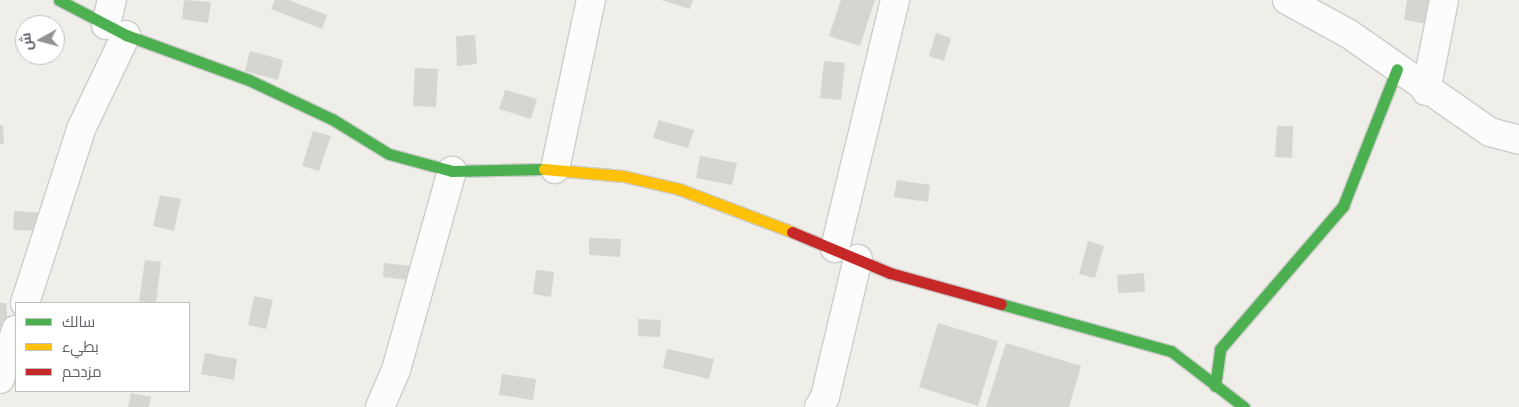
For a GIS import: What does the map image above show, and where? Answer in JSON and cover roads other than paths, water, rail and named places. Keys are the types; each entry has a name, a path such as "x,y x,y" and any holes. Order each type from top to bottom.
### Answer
{"street":[{"path":"59,0 115,20 257,84 332,119 390,154 452,172 555,169 622,176 679,189 847,253 890,274 1171,351 1244,407"},
{"path":"555,169 591,0"},
{"path":"819,407 825,397 847,253 895,0"},
{"path":"1287,0 1349,34 1426,91 1490,132 1519,140"},
{"path":"1426,91 1444,0"},
{"path":"25,302 115,20"},
{"path":"1215,386 1220,349 1343,206 1396,69"},
{"path":"380,407 396,370 452,172"},
{"path":"0,379 15,333"}]}
